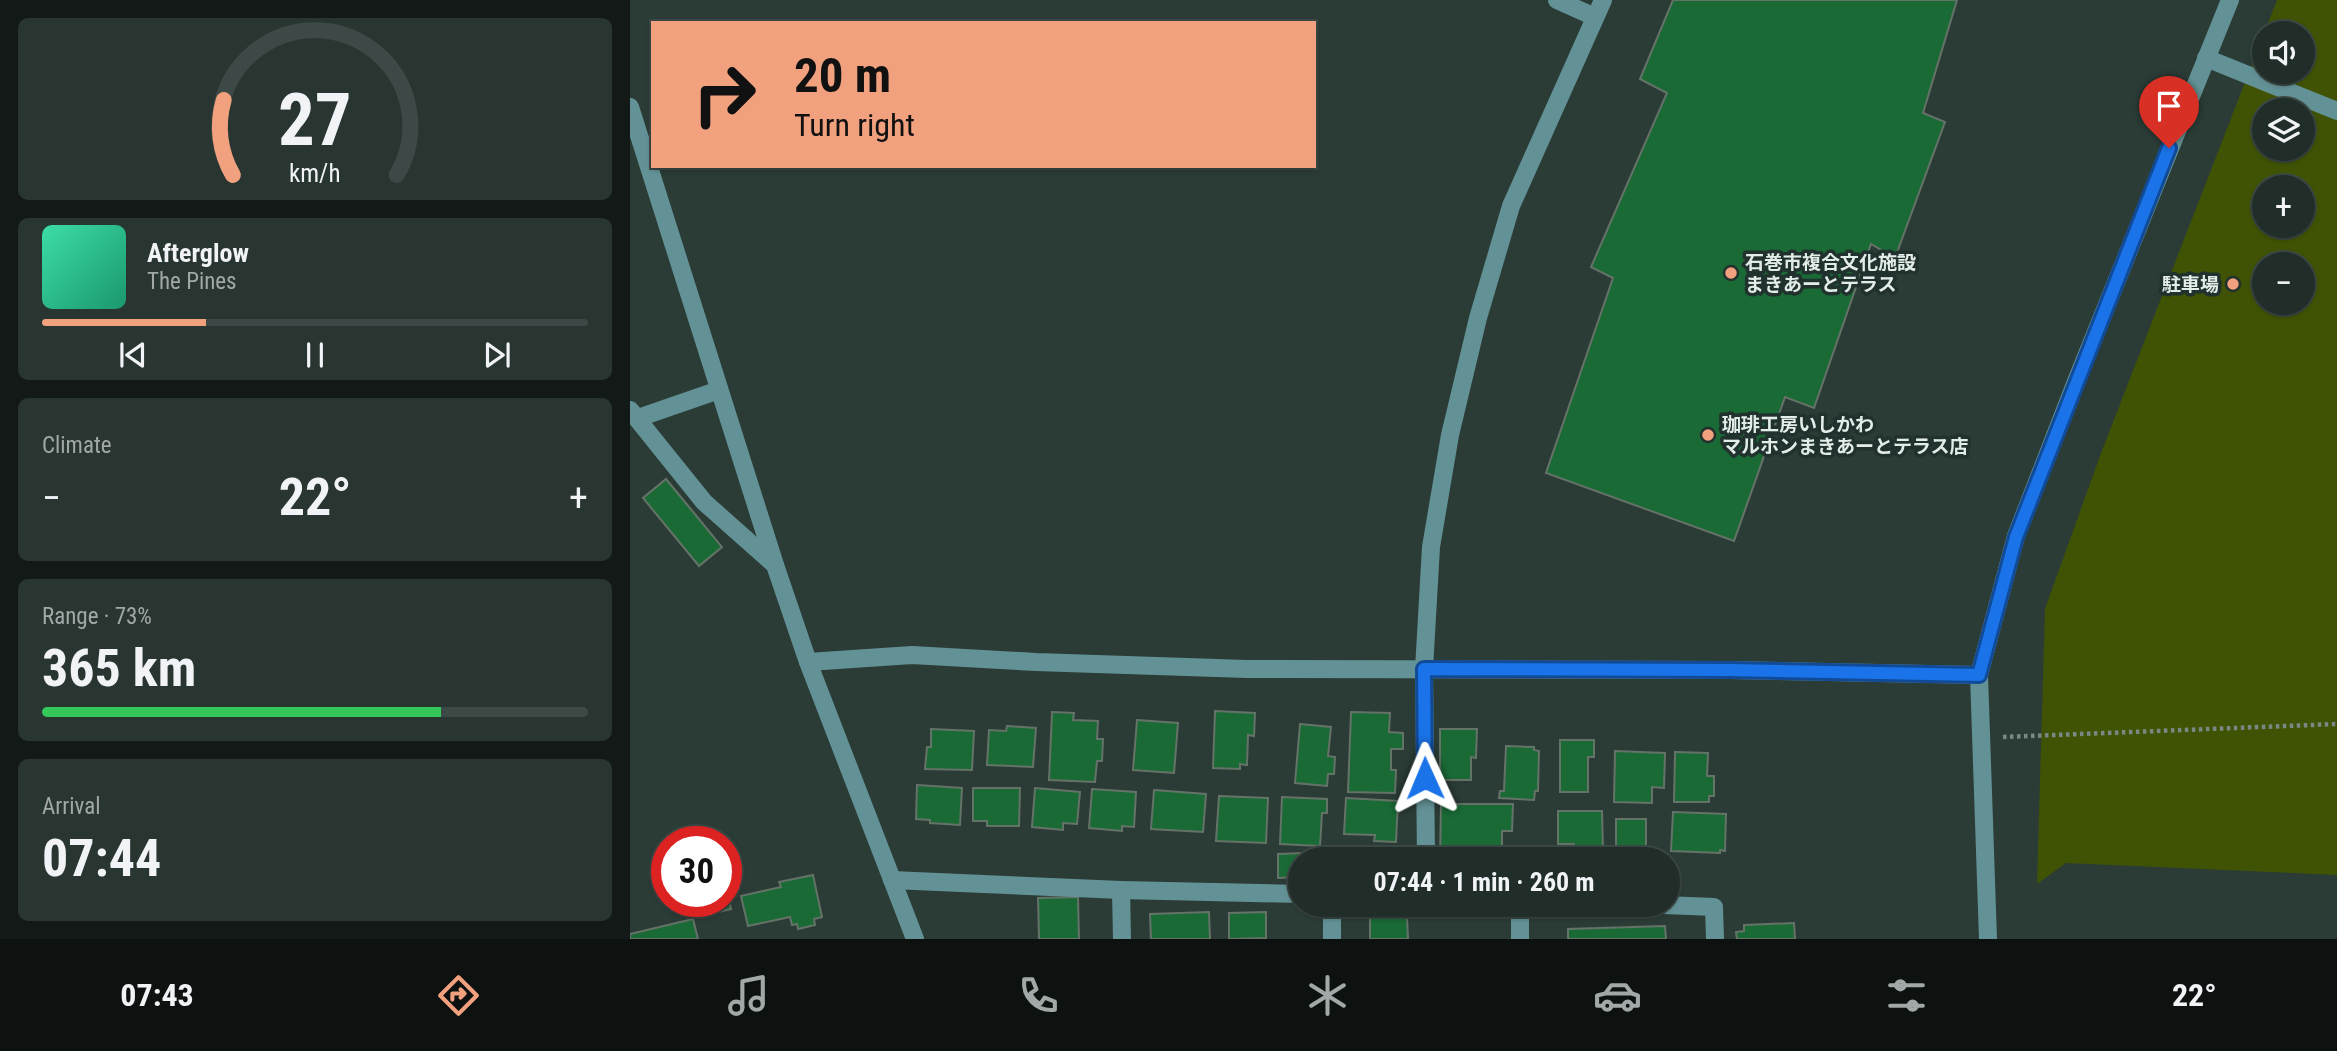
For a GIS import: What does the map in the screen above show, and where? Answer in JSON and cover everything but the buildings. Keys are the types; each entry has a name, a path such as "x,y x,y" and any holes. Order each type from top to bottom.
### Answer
{"street":[{"path":"1557,0 1595,17"},
{"path":"1426,847 1424,669 1431,547 1450,436 1478,318 1511,206 1603,0"},
{"path":"1988,939 1979,675 2016,537 2230,0"},
{"path":"2206,58 2337,111"},
{"path":"630,107 808,662 915,939"},
{"path":"719,390 634,414 704,502 775,565"},
{"path":"808,662 912,655 1247,669 1717,670 1979,675"},
{"path":"892,880 1288,894"},
{"path":"1121,890 1122,939"},
{"path":"1680,906 1714,907 1715,939"},
{"path":"1332,917 1332,939"},
{"path":"1520,917 1520,939"}],"path":[{"path":"1981,738 2337,724"}],"green space":[{"path":"2277,0 2337,0 2337,875 2066,863 2037,884 2045,609 2101,453 2252,64 2252,84 2315,84 2315,21 2269,21"}],"place":[{"name":"石巻市複合文化施設 まきあーとテラス","path":"1731,273"},
{"name":"駐車場","path":"2233,284"},
{"name":"珈琲工房いしかわ マルホンまきあーとテラス店","path":"1708,435"}],"route":[{"path":"1425,778 1424,669 1730,670 1979,675 2016,537 2169,148"}]}
